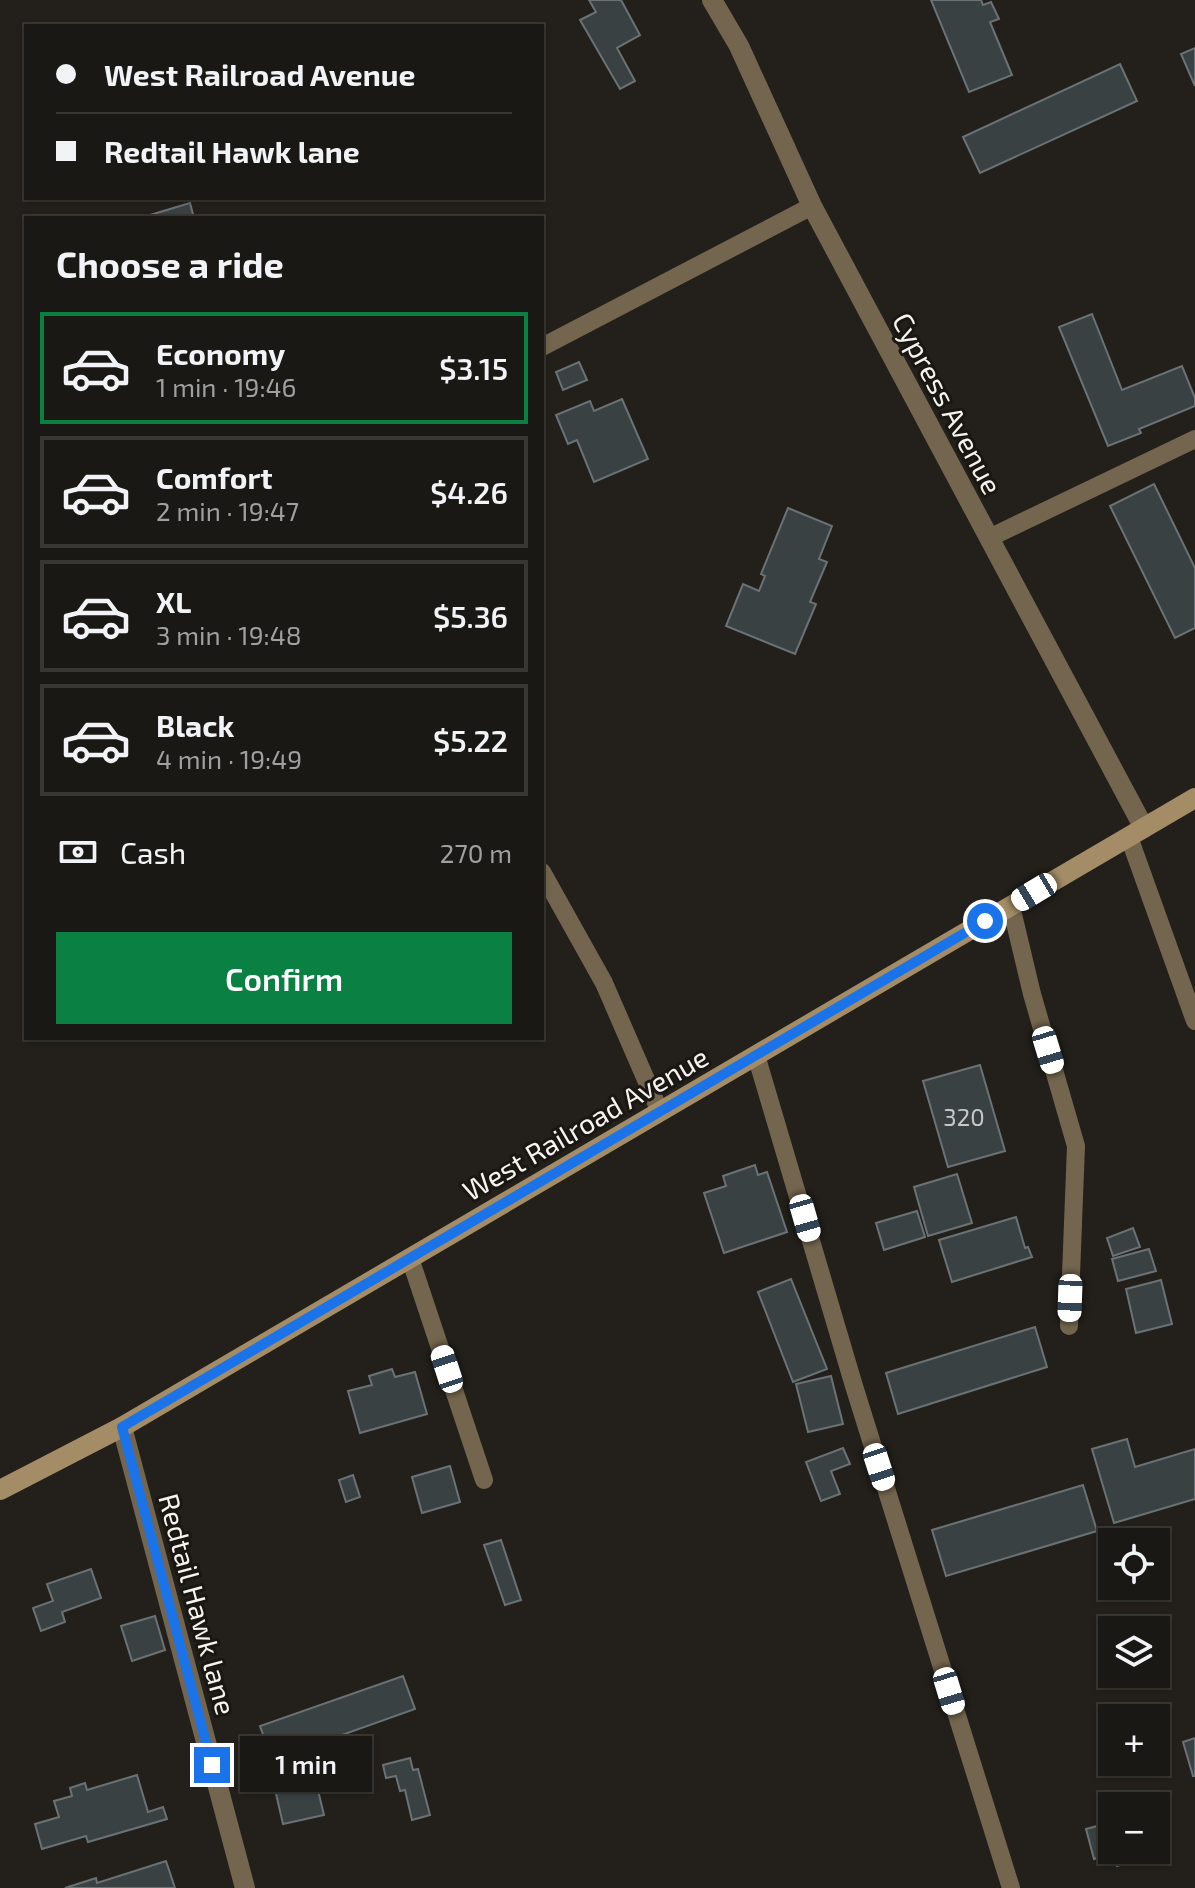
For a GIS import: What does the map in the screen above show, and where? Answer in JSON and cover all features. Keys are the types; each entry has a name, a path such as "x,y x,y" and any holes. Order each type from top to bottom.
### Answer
{"main road":[{"name":"West Railroad Avenue","path":"0,1490 122,1427 1195,798"}],"street":[{"name":"Cypress Avenue","path":"712,0 739,46 812,206 989,538 1136,832"},
{"name":"Redtail Hawk lane","path":"122,1427 245,1888"}],"lane":[{"path":"544,346 812,206"},
{"path":"989,538 1195,439"},
{"path":"1136,832 1195,1021"},
{"path":"544,876 604,983 660,1112"},
{"path":"1011,906 1032,994 1076,1146 1069,1326"},
{"path":"756,1055 858,1401 1011,1888"},
{"path":"410,1258 484,1480"}],"building":[{"path":"589,0 621,0 640,35 617,48 635,81 620,89 580,20 596,12"},
{"path":"931,0 981,0 983,5 991,2 999,19 990,22 1012,75 969,92"},
{"path":"1195,48 1195,86 1181,54"},
{"path":"1120,64 1137,101 980,173 963,137"},
{"path":"190,203 193,216 147,216"},
{"path":"1092,314 1122,390 1182,366 1195,398 1195,406 1139,429 1141,433 1108,446 1059,327"},
{"path":"579,362 587,380 563,390 556,372"},
{"path":"622,399 648,459 594,482 577,440 568,444 556,415 590,401 594,411"},
{"path":"1154,484 1195,568 1195,628 1175,638 1110,506"},
{"path":"788,508 832,526 819,559 827,562 810,602 816,604 795,654 726,626 743,584 759,591 765,576 761,574"},
{"path":"980,1065 1005,1151 948,1167 923,1081"},
{"path":"755,1165 758,1175 767,1172 787,1232 724,1253 704,1193 726,1186 723,1176"},
{"path":"957,1174 972,1223 928,1236 914,1187"},
{"path":"917,1211 925,1237 884,1250 876,1223"},
{"path":"1016,1217 1025,1248 1028,1247 1032,1257 952,1282 939,1240"},
{"path":"1133,1228 1140,1247 1113,1256 1107,1238"},
{"path":"1149,1249 1156,1271 1118,1281 1112,1259"},
{"path":"791,1279 827,1369 793,1382 758,1292"},
{"path":"1161,1280 1172,1324 1136,1333 1126,1289"},
{"path":"1035,1327 1047,1367 898,1414 886,1373"},
{"path":"392,1369 395,1377 415,1372 427,1414 360,1433 348,1391 372,1385 369,1376"},
{"path":"831,1376 843,1424 808,1432 796,1384"},
{"path":"1127,1439 1135,1467 1195,1449 1195,1499 1114,1523 1092,1449"},
{"path":"843,1448 850,1464 831,1471 840,1494 821,1501 806,1462"},
{"path":"450,1466 460,1502 422,1513 412,1477"},
{"path":"353,1475 360,1497 346,1502 339,1480"},
{"path":"1083,1485 1097,1531 946,1576 932,1530"},
{"path":"501,1540 521,1600 505,1605 484,1545"},
{"path":"91,1569 101,1598 62,1612 65,1622 41,1631 33,1608 53,1601 47,1584"},
{"path":"155,1616 165,1650 132,1661 121,1626"},
{"path":"403,1676 415,1709 272,1760 260,1726"},
{"path":"1195,1738 1195,1776 1193,1776 1183,1742"},
{"path":"410,1758 413,1770 418,1769 430,1815 412,1820 405,1790 400,1791 396,1776 386,1778 383,1765"},
{"path":"302,1765 305,1780 315,1778 324,1815 283,1824 271,1772"},
{"path":"137,1775 148,1812 163,1807 167,1819 88,1842 86,1836 42,1849 35,1824 59,1817 54,1801 72,1796 70,1788 85,1783 87,1790"},
{"path":"1098,1826 1098,1858 1094,1859 1086,1829"},
{"path":"166,1861 175,1888 65,1888 96,1878 97,1883"}],"route":[{"path":"212,1765 122,1427 985,921"}]}
